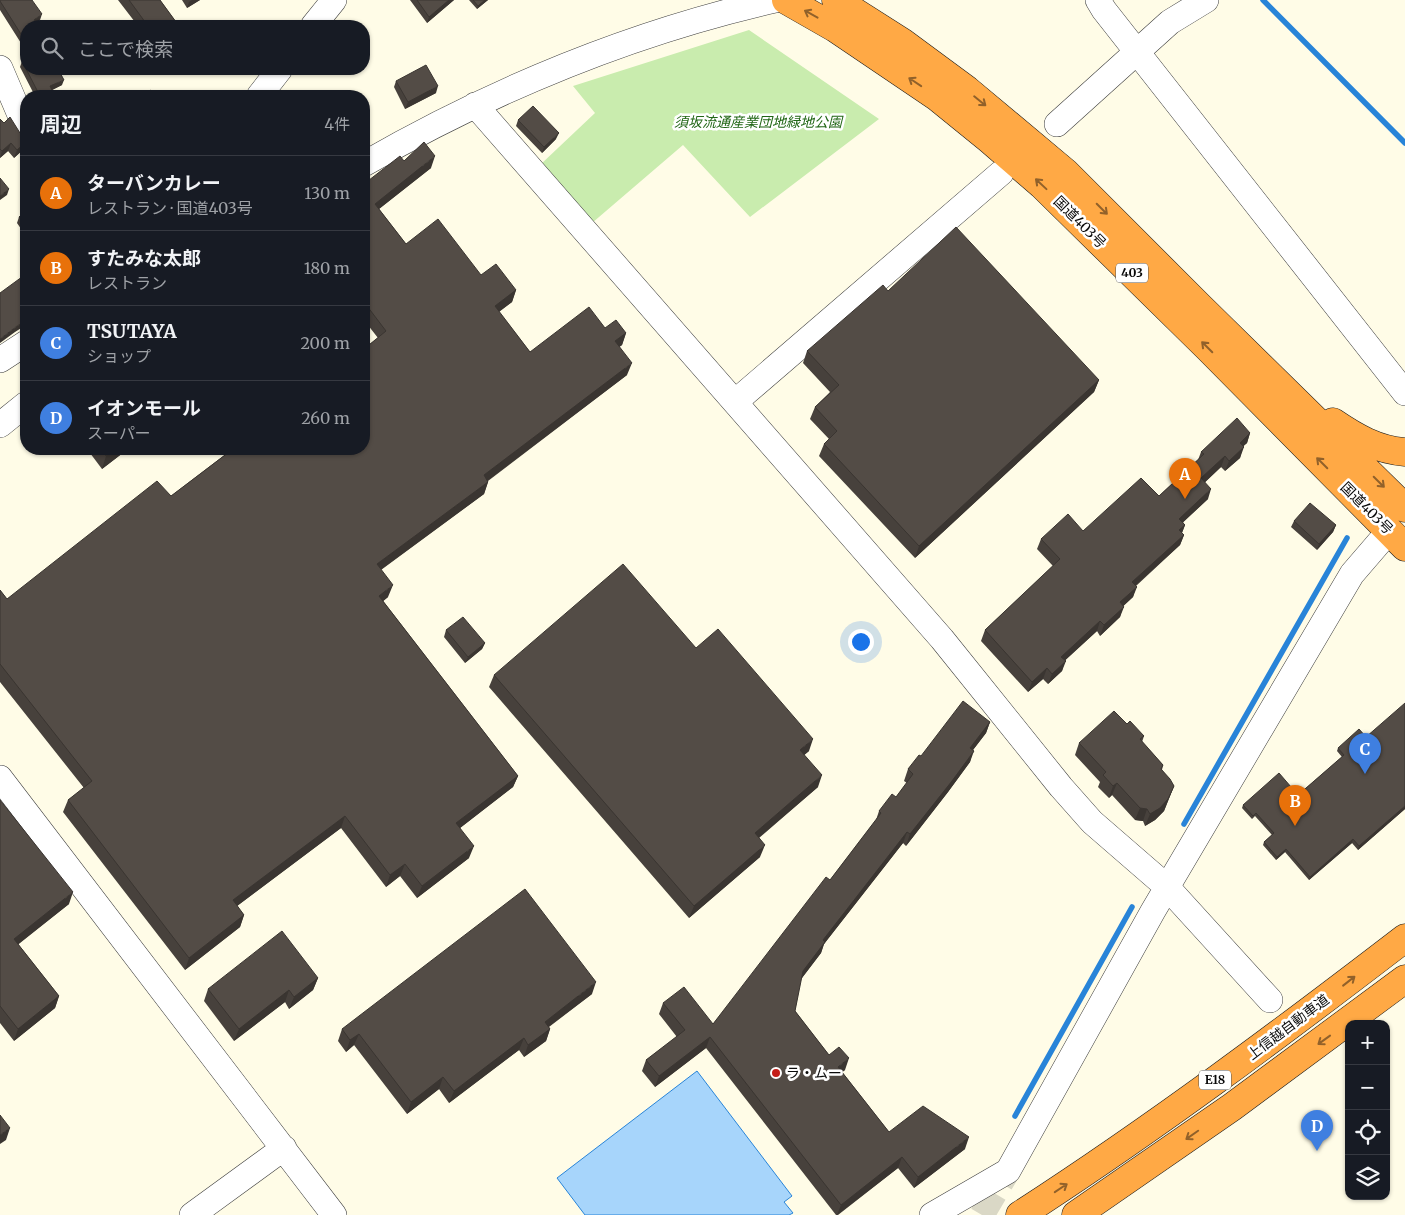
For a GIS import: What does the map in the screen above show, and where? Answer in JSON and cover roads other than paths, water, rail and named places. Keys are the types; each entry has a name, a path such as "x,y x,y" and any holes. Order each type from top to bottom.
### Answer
{"highway":[{"name":"国道403号","path":"786,0 842,13 902,42 967,90 1065,172 1278,383 1402,519"},
{"name":"国道403号","path":"842,13 937,97 1042,185 1208,348 1402,519"},
{"path":"1278,383 1358,438 1374,446 1405,452"},
{"name":"上信越自動車道","path":"1020,1215 1112,1154 1212,1083 1312,1010 1405,938"},
{"name":"E18","path":"1076,1215 1232,1107 1405,979"}],"street":[{"path":"318,20 334,0"},
{"path":"370,161 404,141 528,80 652,33 774,0"},
{"path":"1098,0 1405,393"},
{"path":"1056,124 1170,22 1206,0"},
{"path":"0,68 20,115"},
{"path":"264,90 275,75"},
{"path":"475,105 942,639 1061,787 1092,822 1167,887 1270,1000"},
{"path":"735,402 992,181"},
{"path":"0,360 20,347"},
{"path":"0,425 20,409"},
{"path":"932,1215 1008,1170 1167,887 1352,574 1402,519"},
{"path":"0,778 334,1215"},
{"path":"192,1215 284,1148"}],"water":[{"path":"697,1071 792,1196 784,1202 793,1213 789,1215 585,1215 557,1178"}],"waterway":[{"path":"1263,0 1405,143"},
{"path":"1184,824 1347,538"},
{"path":"1015,1116 1132,907"}],"tunnel":[{"path":"982,1215 1008,1171"}],"place":[{"name":"ターバンカレー","path":"1185,499"},
{"name":"TSUTAYA","path":"1365,774"},
{"name":"すたみな太郎","path":"1295,826"},
{"name":"ラ・ムー","path":"776,1073"},
{"name":"イオンモール","path":"1317,1151"}],"park label":[{"name":"須坂流通産業団地緑地公園","path":"758,122"}]}
